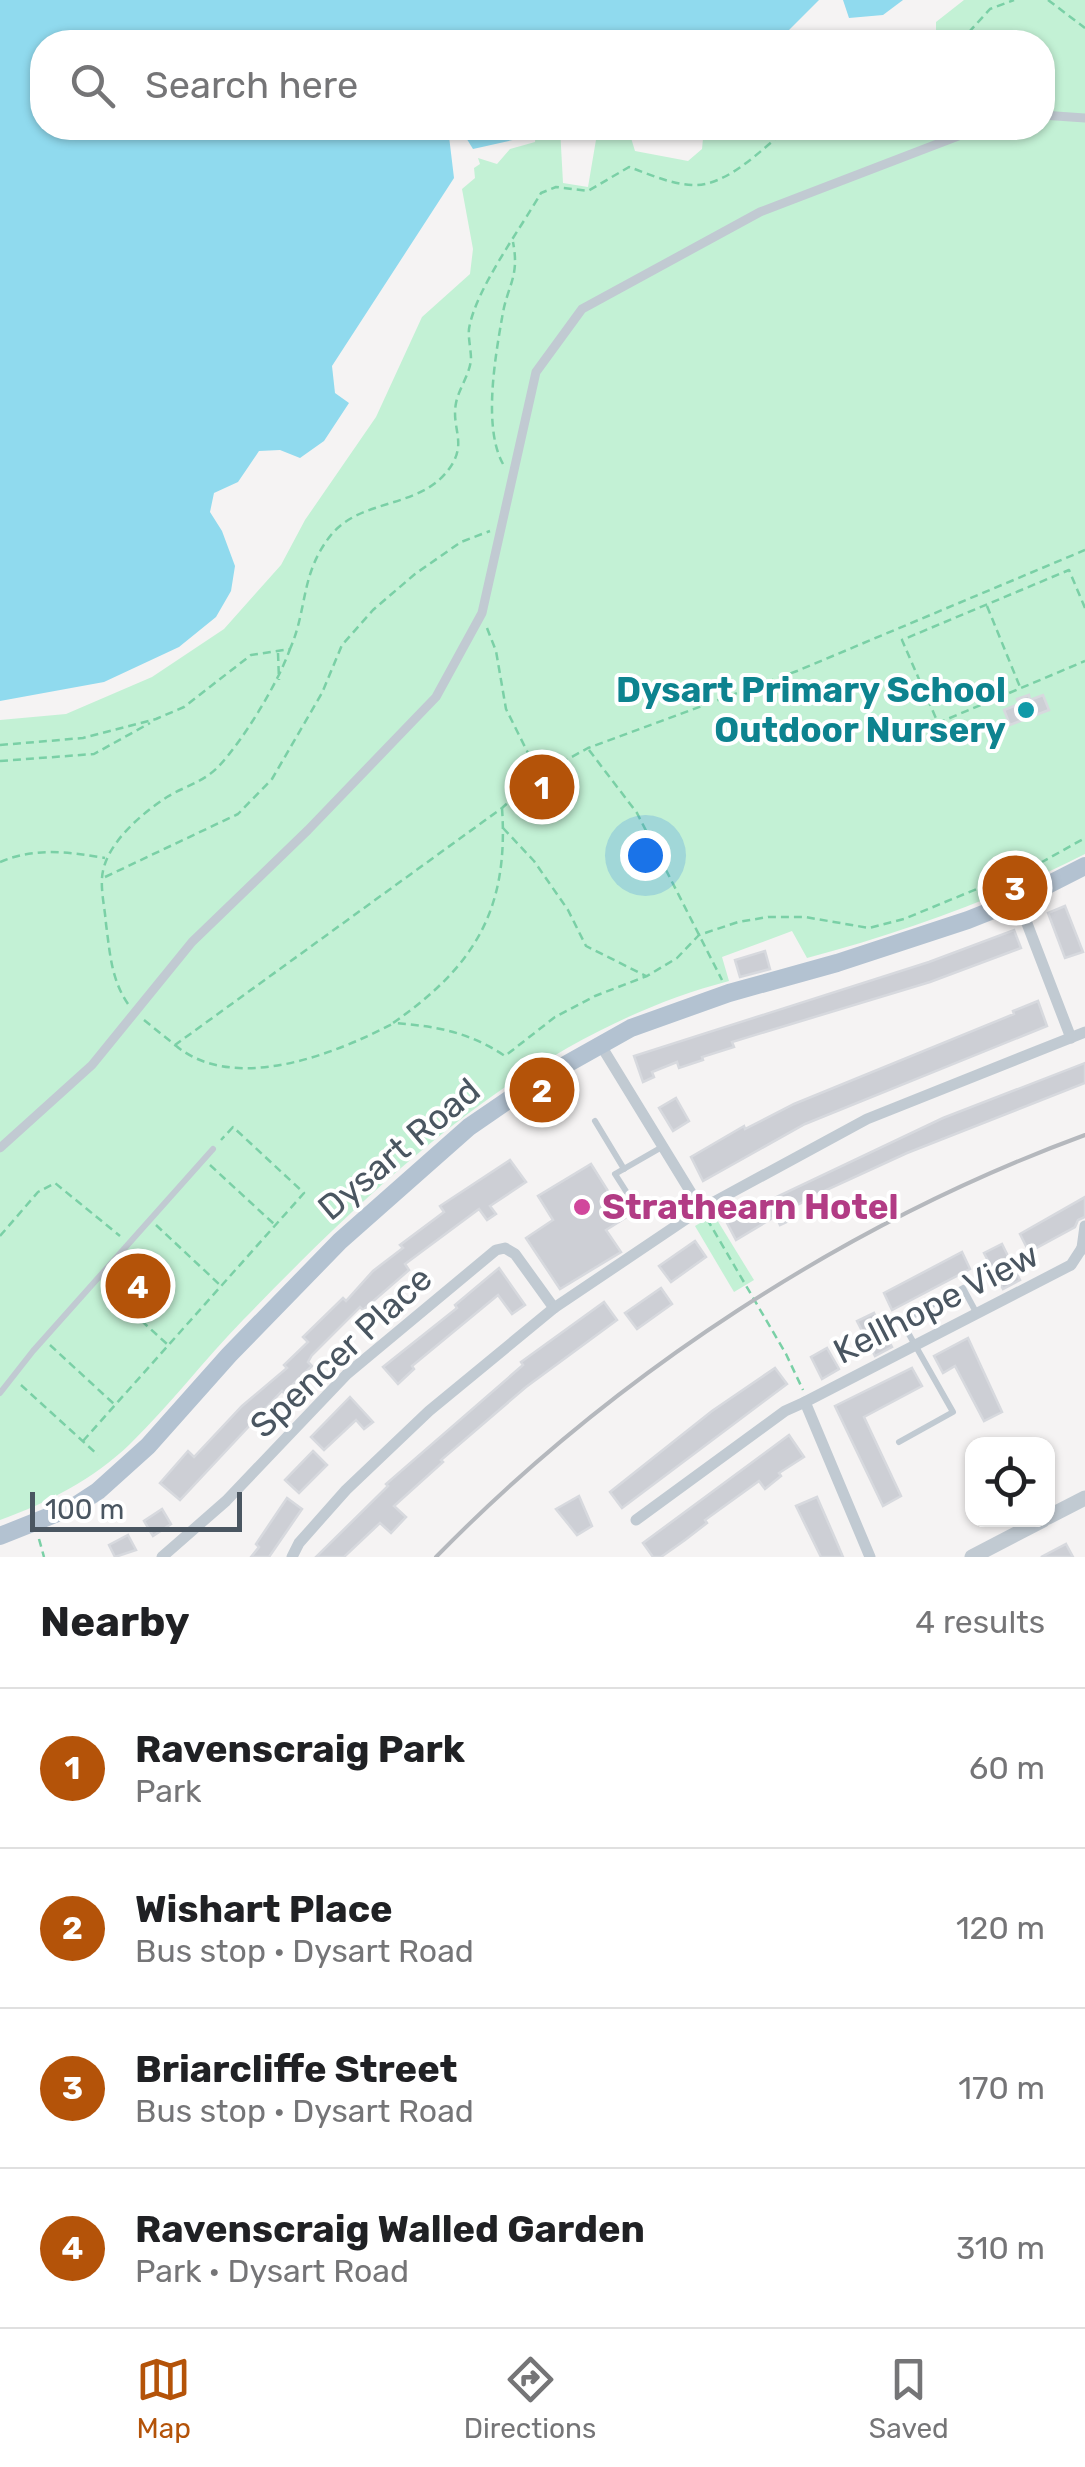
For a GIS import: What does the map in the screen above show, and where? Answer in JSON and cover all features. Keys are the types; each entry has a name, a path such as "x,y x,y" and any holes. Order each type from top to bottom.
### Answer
{"main road":[{"name":"Dysart Road","path":"0,1536 75,1506 98,1490 148,1446 229,1354 340,1240 469,1127 532,1084 631,1028 729,993 920,938 1018,900 1085,866"}],"street":[{"path":"1055,117 1085,118"},
{"path":"0,1148 92,1064 192,942 308,830 436,697 482,613 536,372 582,309 760,212 947,140"},
{"path":"1018,900 1071,1038"},
{"path":"292,1557 299,1543 346,1490 429,1411 554,1308 701,1209 866,1120 1085,1032"},
{"path":"600,1044 701,1209"},
{"path":"1084,1248 1085,1226"},
{"name":"Spencer Place","path":"162,1557 226,1501 347,1374 496,1250 505,1248 515,1254 554,1308"},
{"name":"Kellhope View","path":"636,1520 785,1411 1071,1265 1084,1248"},
{"path":"804,1402 870,1557"},
{"path":"1055,1513 1085,1498"},
{"path":"972,1557 1029,1527"}],"lane":[{"path":"595,1121 624,1169"},
{"path":"638,1210 615,1174 663,1146"},
{"path":"0,1392 213,1149"},
{"path":"899,1442 953,1412 902,1322 963,1288 977,1314"}],"path":[{"path":"971,30 990,8 1014,0"},
{"path":"1048,0 1085,28"},
{"path":"502,808 505,851 496,894 467,956 444,984 393,1023 335,1050 278,1067 192,1059 134,1012 116,987 102,878 106,858 144,814 203,780 221,764 278,681 298,632 302,592 314,562 333,532 358,515 432,488 449,469 460,449 456,405 471,362 469,328 484,290 541,193 556,188 588,191 630,167 663,180 694,186 712,182 773,140"},
{"path":"510,478 494,447 492,400 502,315 518,265 513,241"},
{"path":"102,878 238,814 272,779 322,692 342,645 373,610 414,574 461,542 500,526"},
{"path":"175,1045 502,808 539,775 588,748 890,632 1085,550"},
{"path":"1064,559 1085,608"},
{"path":"890,632 894,639 902,640 1069,570"},
{"path":"986,605 1020,688"},
{"path":"482,613 496,652 506,709 539,775"},
{"path":"902,640 938,723 1085,661"},
{"path":"0,761 94,754 184,707 251,655 290,649"},
{"path":"278,653 278,681"},
{"path":"0,744 84,738 156,720"},
{"path":"588,748 637,813 729,993"},
{"path":"503,828 534,861 586,946 647,976"},
{"path":"393,1023 454,1030 482,1040 505,1056 555,1018 677,958 699,935 768,917 805,917 869,928 904,919 1025,870 1085,838"},
{"path":"0,862 13,856 58,850 106,858"},
{"path":"83,1441 304,1193 233,1127 213,1149"},
{"path":"204,1160 275,1225"},
{"path":"0,1236 38,1192 55,1182 129,1243"},
{"path":"701,1209 799,1380 804,1402"},
{"path":"150,1220 222,1286"},
{"path":"96,1280 168,1345"},
{"path":"43,1339 115,1405"},
{"path":"12,1377 98,1454"},
{"path":"34,1524 44,1557"}],"green space":[{"path":"964,0 1085,0 1085,854 984,900 843,948 807,958 792,931 722,957 729,981 658,1004 590,1036 526,1073 464,1117 349,1215 243,1320 116,1457 69,1489 0,1520 0,720 66,714 152,677 224,629 281,565 305,520 376,417 422,317 470,274 473,249 462,189 475,178 478,158 497,164 510,149 535,140 561,140 563,183 588,187 596,140 632,140 635,151 688,161 702,149 703,140 1055,140 1055,30 936,30 936,22"},
{"path":"714,1215 754,1280 734,1292 695,1226"}],"water":[{"path":"0,0 819,0 789,30 30,30 30,140 449,140 454,178 332,366 335,393 349,403 324,441 300,458 280,450 259,451 238,482 214,493 210,512 235,566 231,591 216,617 179,647 104,682 0,701"},
{"path":"843,0 903,0 883,15 849,18"},
{"path":"467,140 513,140 473,149"}],"building":[{"name":"Dysart Primary School Outdoor Nursery","path":"1029,695 1030,700 1043,695 1049,710 1010,725 1004,710"},
{"path":"1065,906 1083,952 1065,958 1048,913"},
{"path":"1014,930 1021,948 930,982 732,1042 734,1047 702,1057 703,1060 679,1068 677,1062 652,1072 654,1077 643,1082 634,1056 929,962"},
{"path":"765,951 770,969 740,977 735,960"},
{"path":"1038,1001 1047,1026 805,1124 703,1181 691,1157 744,1126 745,1129 794,1104"},
{"path":"1085,1063 1085,1083 907,1153 824,1191 786,1211 791,1220 780,1225 776,1216 736,1240 726,1221 943,1118"},
{"path":"676,1098 689,1121 673,1131 659,1108"},
{"path":"510,1160 526,1182 490,1206 496,1214 487,1220 479,1209 405,1264 409,1270 363,1310 360,1307 312,1355 308,1362 312,1366 282,1391 180,1500 160,1483 188,1451 194,1457 242,1406 287,1368 284,1365 308,1342 303,1337 403,1248 400,1245 444,1212 440,1206"},
{"path":"591,1164 625,1218 606,1230 621,1252 560,1289 526,1238 553,1220 538,1196"},
{"path":"1085,1197 1085,1217 1075,1227 1029,1252 1020,1234"},
{"path":"695,1241 706,1257 671,1282 659,1266"},
{"path":"1002,1244 1020,1280 1003,1289 984,1253"},
{"path":"962,1252 970,1269 892,1310 884,1293"},
{"path":"499,1268 525,1305 512,1314 498,1295 412,1366 414,1369 398,1384 383,1367 457,1308 455,1305"},
{"path":"661,1288 672,1304 637,1329 625,1313"},
{"path":"604,1302 617,1320 526,1387 441,1460 394,1506 406,1517 391,1533 380,1523 344,1557 316,1557 386,1484 523,1365 521,1362"},
{"path":"874,1313 892,1347 875,1356 857,1321"},
{"path":"968,1338 1002,1412 984,1421 955,1366 943,1373 934,1356"},
{"path":"827,1348 839,1369 822,1379 811,1357"},
{"path":"775,1368 787,1384 622,1508 610,1492 712,1411"},
{"path":"912,1368 922,1386 864,1417 901,1496 883,1506 835,1406"},
{"path":"350,1397 373,1422 364,1429 356,1420 324,1450 311,1437"},
{"path":"789,1435 804,1457 779,1473 781,1476 765,1489 759,1481 705,1520 707,1523 685,1540 661,1557 653,1557 643,1543"},
{"path":"313,1451 327,1465 299,1493 285,1480"},
{"path":"579,1496 592,1526 577,1535 556,1509"},
{"path":"817,1497 843,1557 821,1557 796,1506"},
{"path":"287,1498 302,1509 269,1557 251,1557 259,1547 256,1544"},
{"path":"162,1509 171,1524 153,1536 144,1521"},
{"path":"128,1535 136,1550 115,1557 109,1545"},
{"path":"1066,1544 1073,1557 1041,1557"}],"railway":[{"path":"436,1557 505,1490 579,1427 737,1311 907,1212 1085,1135"}],"place":[{"name":"Dysart Primary School Outdoor Nursery","path":"1026,710"},
{"name":"Ravenscraig Park","path":"542,787"},
{"name":"Briarcliffe Street","path":"1015,888"},
{"name":"Wishart Place","path":"542,1090"},
{"name":"Strathearn Hotel","path":"582,1207"},
{"name":"Ravenscraig Walled Garden","path":"138,1286"}]}
